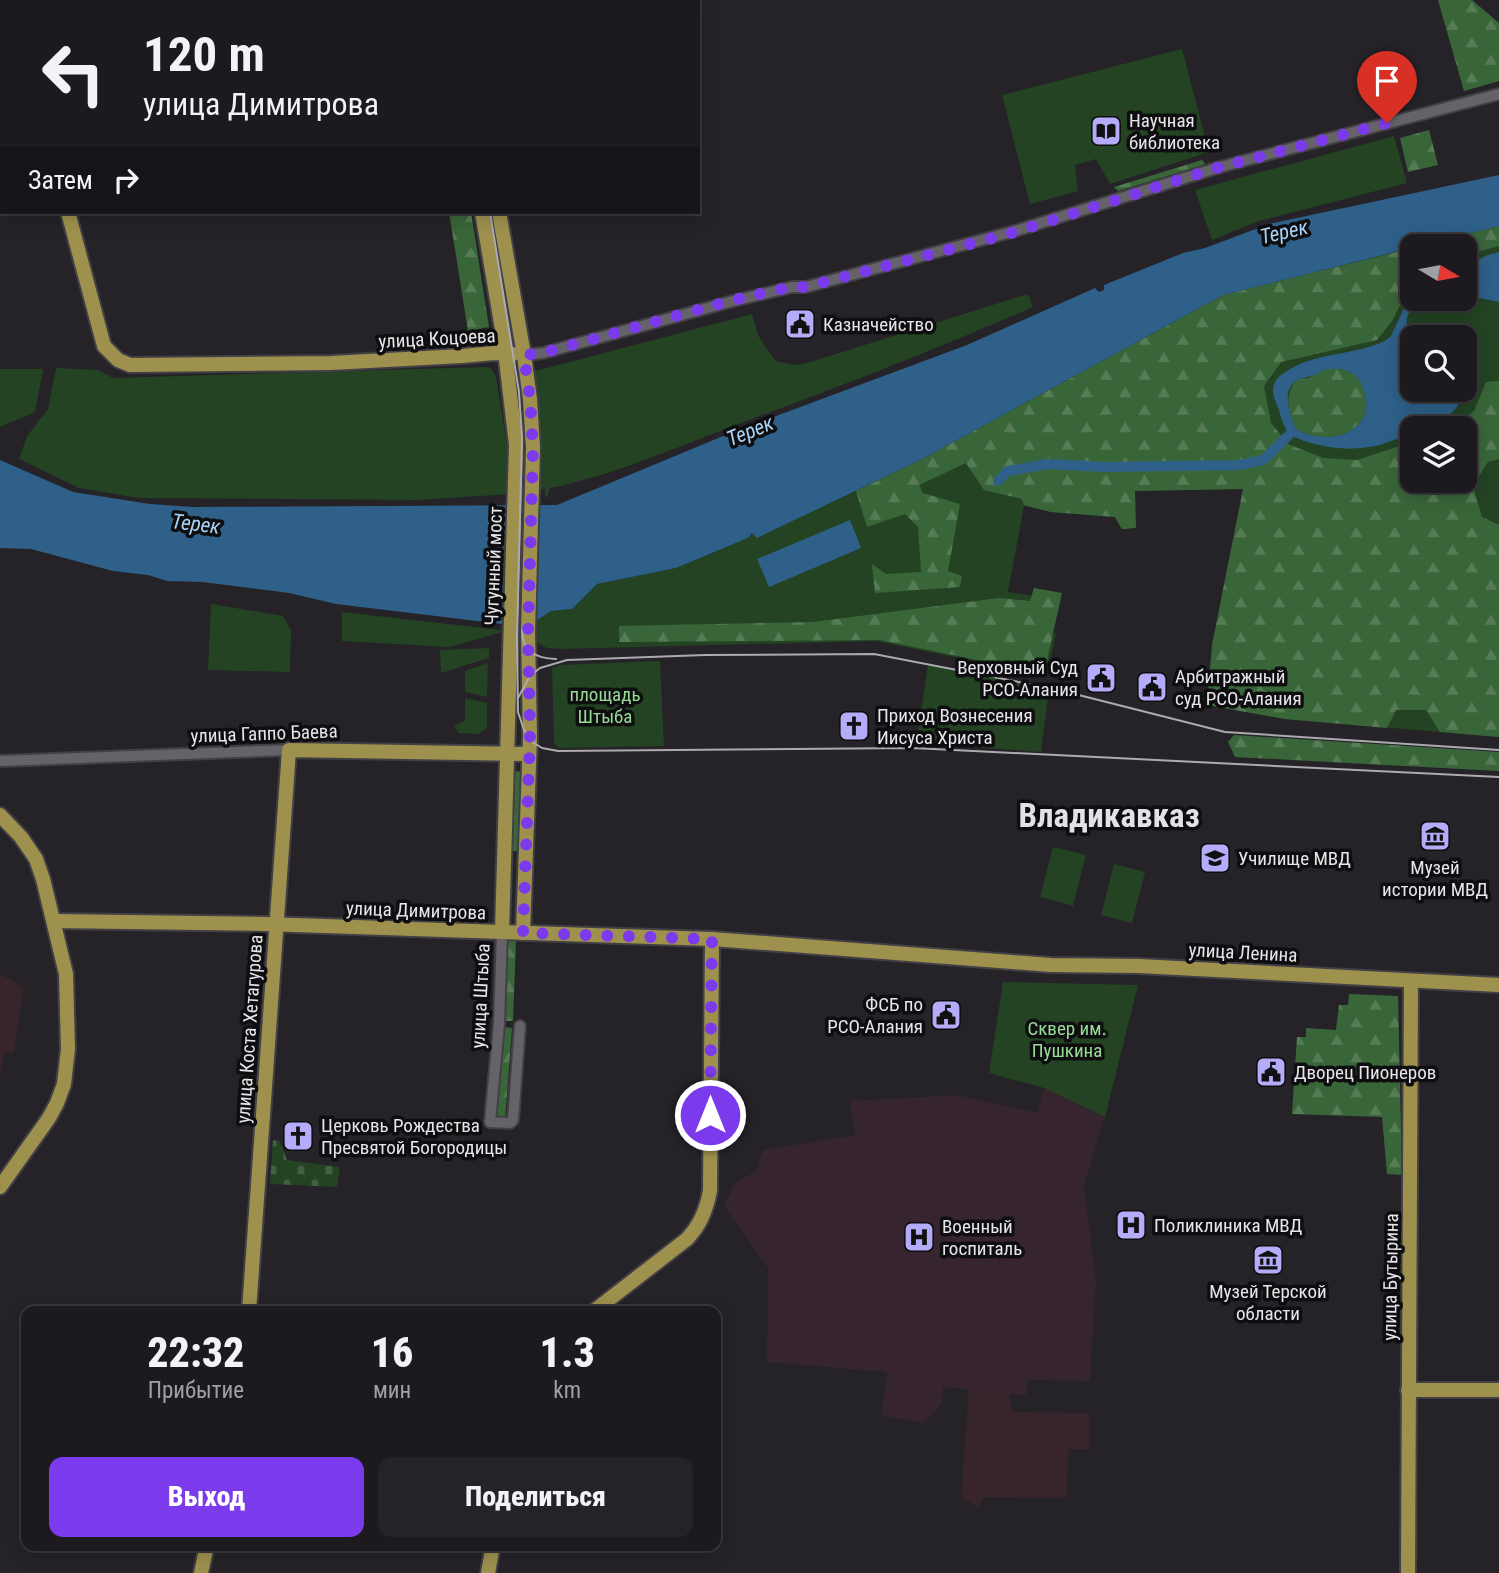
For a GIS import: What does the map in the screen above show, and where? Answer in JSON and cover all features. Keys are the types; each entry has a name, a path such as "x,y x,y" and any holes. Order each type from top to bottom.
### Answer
{"main road":[{"name":"улица Коцоева","path":"69,214 104,346 118,360 130,365 331,363 494,353 524,355"},
{"name":"Чугунный мост","path":"482,214 505,354 516,445 507,752"},
{"name":"Чугунный мост","path":"499,214 524,355 532,422 529,754"},
{"name":"улица Гаппо Баева","path":"289,750 529,754"},
{"name":"улица Коста Хетагурова","path":"249,1306 289,750"},
{"name":"улица Штыба","path":"502,932 507,752"},
{"path":"523,933 529,754"},
{"path":"0,815 36,859 54,921 67,983 68,1057 64,1084 49,1118 0,1188"},
{"name":"улица Димитрова","path":"54,921 712,939 986,959"},
{"path":"600,1306 687,1239 707,1208 710,1191 712,939"},
{"name":"улица Ленина","path":"986,959 1051,965 1139,966 1499,985"},
{"name":"улица Бутырина","path":"1408,1573 1411,981"},
{"path":"1408,1390 1499,1390"},
{"path":"201,1573 205,1551"},
{"path":"488,1573 491,1551"}],"street":[{"name":"улица Коцоева","path":"524,355 543,353 733,300 792,287 806,287 1015,232 1220,167 1499,94"},
{"name":"улица Гаппо Баева","path":"0,761 289,750"},
{"name":"улица Штыба","path":"502,932 499,1024 490,1122 510,1123 513,1120 520,1026"}],"shaded area":[{"path":"0,974 24,987 14,1053 4,1052 0,1078"},
{"name":"Военный госпиталь","path":"1044,1088 1105,1117 1084,1184 1096,1281 1090,1381 1027,1380 1026,1395 943,1387 942,1403 924,1423 881,1416 887,1372 767,1362 768,1268 724,1206 735,1183 756,1171 763,1150 855,1135 850,1101 957,1095 1037,1113"},
{"path":"969,1389 1010,1393 1011,1412 1089,1413 1089,1449 1069,1449 1066,1498 983,1497 979,1508 961,1497"}],"green space":[{"path":"1438,0 1472,0 1499,23 1499,81 1464,91"},
{"path":"1182,49 1209,152 1110,184 1096,159 1075,165 1078,191 1030,204 1002,95"},
{"path":"1429,130 1438,165 1408,172 1400,138"},
{"path":"1394,136 1407,183 1259,221 1212,240 1195,190"},
{"path":"1202,160 1205,163 1203,165 1118,191 1114,187"},
{"path":"449,214 471,214 489,327 468,331"},
{"path":"1499,226 1499,737 1285,719 1207,705 1246,499 1243,489 1119,491 1122,529 1115,517 1051,512 1024,506 1008,592 1036,596 1030,627 1056,633 1047,676 876,641 561,649 547,648 534,641 534,622 551,611 572,609 597,584 676,568 748,538 752,533 757,537 924,458 1400,253 1400,312 1477,312 1477,234 1467,234"},
{"path":"1499,226 1499,246 1477,252 1477,234 1467,234"},
{"path":"1400,251 1400,305 1392,321 1377,340 1281,362 1264,386 1271,423 1288,444 1323,458 1357,460 1400,446 1400,493 1475,493 1482,517 1499,525 1499,737 1440,732 1426,710 1396,710 1387,728 1285,719 1207,705 1212,645 1243,489 1135,491 1136,528 1122,529 1115,517 1051,512 1024,505 1022,499 984,490 966,463 919,485 923,493 960,504 948,571 962,576 960,587 875,593 872,564 886,574 921,572 918,527 905,514 867,527 856,491 924,458 1223,295"},
{"path":"1028,294 1033,307 885,368 644,460 598,476 550,488 547,498 545,489 536,490 532,372 752,314 758,335 775,361 795,365"},
{"path":"486,367 492,369 496,377 507,446 510,494 419,500 139,498 79,488 19,459 27,436 48,409 56,368 98,370 113,378"},
{"path":"0,369 43,369 35,412 0,427"},
{"path":"1325,369 1349,371 1360,380 1366,405 1364,417 1346,433 1321,437 1308,435 1296,429 1289,410 1290,392 1296,380 1308,378"},
{"path":"1499,381 1499,459 1488,462 1477,480 1477,416 1468,416 1474,411 1486,382"},
{"path":"1034,588 1062,593 1044,674 880,640 619,642 619,626 813,622 999,598 1030,601"},
{"path":"211,604 283,616 291,630 290,672 208,670"},
{"path":"342,612 502,632 449,647 342,641"},
{"path":"489,648 489,658 441,673 440,650"},
{"name":"площадь Штыба","path":"660,661 664,746 559,748 554,743 552,668 560,665"},
{"path":"488,663 487,697 465,692 465,671"},
{"path":"928,665 1049,689 1041,752 916,743"},
{"path":"465,698 487,703 487,727 479,734 459,733 454,726 465,721"},
{"path":"1234,735 1499,752 1499,771 1235,757 1228,742"},
{"path":"513,771 522,772 518,851 510,851"},
{"path":"1053,847 1086,855 1073,906 1040,897"},
{"path":"1114,864 1145,872 1132,923 1101,915"},
{"path":"508,939 516,939 513,1021 505,1021"},
{"name":"Сквер им. Пушкина","path":"1003,982 1138,985 1105,1117 1044,1088 989,1073"},
{"path":"1349,994 1398,996 1402,1175 1387,1174 1382,1117 1292,1114 1297,1037 1306,1037 1306,1028 1336,1030 1339,1005 1348,1005"},
{"path":"504,1027 512,1028 505,1121 497,1120"},
{"path":"273,1140 280,1141 287,1160 340,1167 337,1187 270,1184"}],"water":[{"name":"Терек","path":"1499,175 1499,226 1467,234 1400,234 1400,251 1223,295 924,458 757,538 752,533 748,538 676,568 597,584 572,609 551,611 534,622 502,624 336,604 289,593 202,582 167,581 148,575 113,571 31,549 0,548 0,460 73,492 150,504 193,507 557,505 728,434 967,345 1095,288 1099,292 1104,290 1104,285 1183,253 1205,248 1269,224"},
{"path":"1499,252 1499,302 1477,297 1477,261"},
{"path":"1402,312 1410,312 1407,316 1407,325 1400,325 1400,402 1460,402 1449,415 1400,416 1400,437 1365,448 1327,447 1305,441 1287,431 1274,396 1274,383 1280,376 1308,361 1385,341 1391,336","holes":["1325,369 1352,373 1361,383 1366,405 1364,417 1346,433 1334,436 1308,435 1296,429 1289,409 1290,388 1300,379"]},
{"path":"850,520 861,548 769,587 757,559"}],"waterway":[{"path":"998,481 1008,471 1047,464 1105,467 1239,465 1263,460 1290,434"}],"tram line":[{"path":"490,214 519,392 522,437 517,636 518,712 524,730 534,743 542,748 558,751 913,748 1499,777"},
{"path":"522,630 525,644 532,653 556,659"},
{"path":"518,698 530,676 540,668 567,660 705,655 874,654 1055,689 1225,732 1499,750"}],"place":[{"name":"Научная библиотека","path":"1106,131"},
{"name":"Казначейство","path":"800,324"},
{"name":"Верховный Суд РСО-Алания","path":"1101,678"},
{"name":"Арбитражный суд РСО-Алания","path":"1152,687"},
{"name":"Приход Вознесения Иисуса Христа","path":"854,726"},
{"name":"Музей истории МВД","path":"1435,836"},
{"name":"Училище МВД","path":"1215,858"},
{"name":"ФСБ по РСО-Алания","path":"946,1015"},
{"name":"Дворец Пионеров","path":"1271,1072"},
{"name":"Церковь Рождества Пресвятой Богородицы","path":"298,1136"},
{"name":"Поликлиника МВД","path":"1131,1225"},
{"name":"Военный госпиталь","path":"919,1237"},
{"name":"Музей Терской области","path":"1268,1260"}],"district":[{"name":"Владикавказ","path":"1109,815"}],"route":[{"path":"710,1115 712,939 523,933 530,737 528,633 533,448 524,355 543,353 733,300 792,287 806,287 1015,232 1220,167 1387,123"}]}
